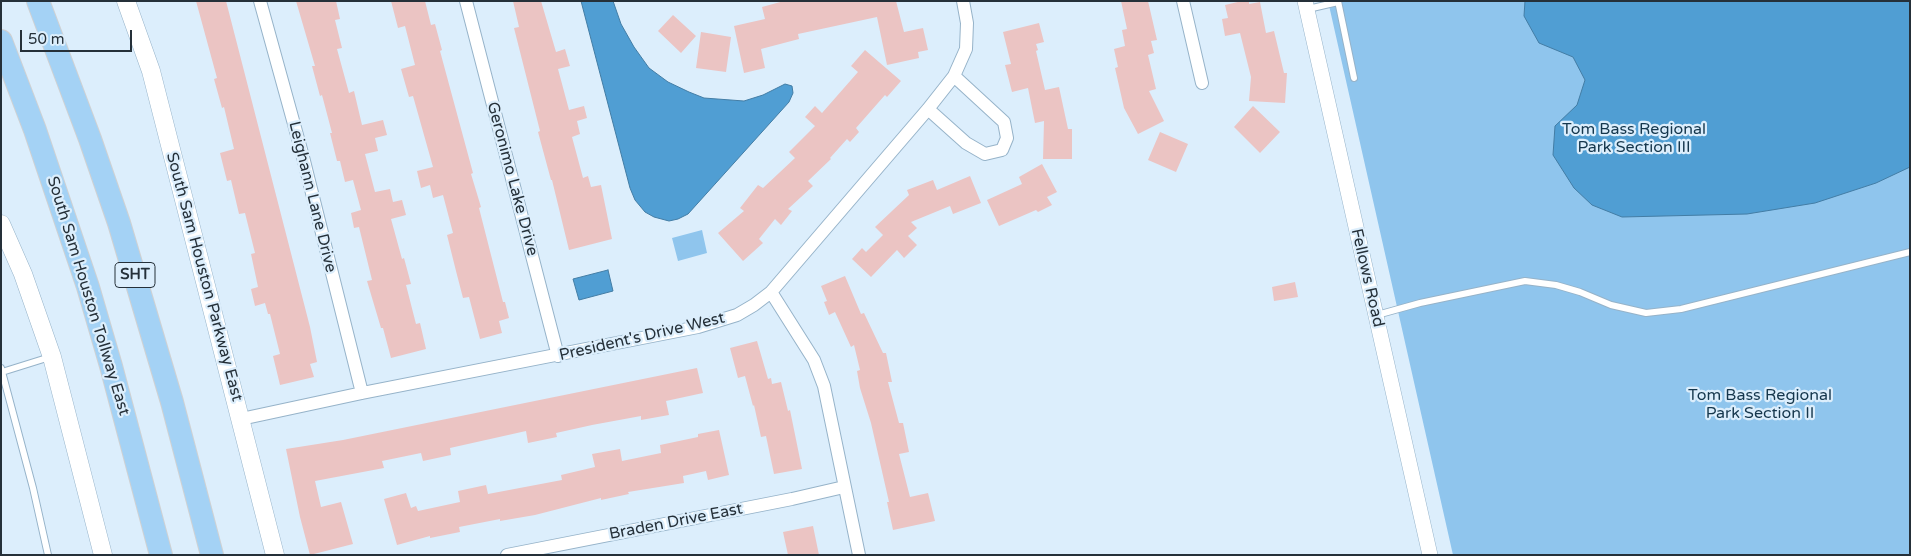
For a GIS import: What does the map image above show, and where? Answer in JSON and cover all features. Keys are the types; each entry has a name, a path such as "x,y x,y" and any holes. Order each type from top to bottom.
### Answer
{"highway":[{"name":"SHT","path":"38,1 87,130 127,250 172,402 212,555"},
{"name":"South Sam Houston Tollway East","path":"1,41 35,130 88,287 122,404 161,555"}],"main road":[{"name":"South Sam Houston Parkway East","path":"126,1 151,71 275,555"},
{"path":"1,224 23,274 52,357 103,555"}],"street":[{"name":"Leighann Lane Drive","path":"260,1 302,153 362,393"},
{"name":"Geronimo Lake Drive","path":"466,1 558,356"},
{"name":"President's Drive West","path":"241,419 362,393 698,327 737,315 754,306 771,292 954,76 966,49 966,23 963,1"},
{"path":"1183,1 1202,83"},
{"name":"Fellows Road","path":"1306,5 1430,555"},
{"path":"928,109 966,143 986,154 1002,150 1007,138 1004,122 954,76"},
{"path":"771,292 814,360 824,386 859,555"},
{"name":"Braden Drive East","path":"508,555 792,500 844,487"}],"lane":[{"path":"1306,5 1338,2 1354,78"},
{"path":"1376,316 1420,303 1525,281 1556,285 1580,292 1611,306 1646,313 1681,310 1910,252"},
{"path":"48,555 33,488 2,370 52,357"}],"green space":[{"path":"1328,1 1910,1 1910,555 1453,555"},
{"path":"702,230 707,253 678,261 672,238"}],"shaded area":[{"path":"581,1 613,1 621,24 649,68 668,82 689,92 704,98 744,101 763,95 785,84 792,86 793,93 789,102 688,214 678,219 669,221 654,217 645,212 635,200 630,188"},
{"path":"1525,1 1910,1 1910,167 1876,183 1815,203 1747,214 1622,217 1592,205 1574,188 1553,155 1555,126 1577,105 1585,80 1573,57 1539,43 1524,16"},
{"path":"608,270 613,291 579,300 573,279"}],"building":[{"path":"196,1 226,1 310,327 317,362 310,364 314,377 280,385 273,356 280,354 270,314 268,314 265,303 255,306 251,289 258,287 251,254 255,253 245,213 239,214 231,180 227,181 220,153 234,149 224,107 222,108 214,79 217,78"},
{"path":"296,1 336,1 340,19 335,20 342,48 337,49 349,93 354,91 362,125 383,120 387,135 375,138 378,151 365,154 375,192 390,189 393,202 402,200 406,215 391,219 411,284 406,285 416,324 420,323 426,349 391,358 367,281 372,280 359,227 354,228 351,213 361,210 353,180 345,182 340,161 337,161 322,95 320,96 312,66 315,66"},
{"path":"391,1 425,1 431,25 435,24 442,50 440,51 473,173 471,174 481,207 479,208 503,302 505,302 509,318 499,321 502,333 480,339 469,297 463,298 456,271 447,235 453,233 443,195 433,198 430,185 421,188 417,171 433,167 413,96 409,97 401,69 415,65 405,26 398,28"},
{"path":"513,1 541,1 556,52 565,49 570,66 558,69 569,110 584,106 587,118 577,121 580,134 572,137 583,178 588,176 591,187 601,185 612,239 569,250 538,132 540,131 514,28 519,27"},
{"path":"784,1 896,1 904,32 923,28 928,50 918,52 919,58 887,65 877,17 798,34 799,39 761,49 765,68 744,73 734,26 765,19 762,7"},
{"path":"1121,1 1148,1 1157,40 1151,41 1154,53 1148,55 1156,89 1149,91 1164,121 1138,134 1124,108 1115,68 1118,67 1114,49 1125,46 1122,30 1127,29"},
{"path":"1249,1 1249,4 1260,2 1266,33 1274,31 1284,73 1287,73 1285,103 1249,101 1251,77 1240,33 1225,36 1222,19 1228,18 1225,5"},
{"path":"673,15 696,36 681,53 658,31"},
{"path":"1039,23 1044,42 1036,44 1038,50 1036,51 1045,90 1059,87 1068,129 1072,129 1072,159 1043,159 1044,121 1035,123 1028,88 1012,92 1005,65 1011,64 1003,32"},
{"path":"701,32 731,37 726,72 696,68"},
{"path":"865,50 901,81 887,97 885,95 856,128 859,132 850,142 847,139 831,159 808,181 813,186 788,209 792,211 781,225 775,219 759,239 763,243 743,261 718,233 744,211 740,208 758,185 763,188 795,158 789,152 815,126 805,117 815,106 822,113 858,72 851,66"},
{"path":"1253,106 1280,132 1260,153 1234,127"},
{"path":"1160,132 1188,144 1176,172 1148,160"},
{"path":"1042,164 1057,192 1047,197 1052,205 999,226 987,200 1022,184 1019,177"},
{"path":"970,176 981,203 953,214 950,206 911,222 917,228 908,236 917,245 904,258 897,250 871,277 852,259 862,248 866,252 883,235 875,227 909,195 907,190 933,180 937,190"},
{"path":"845,276 861,314 864,313 883,353 886,353 892,382 888,382 899,423 903,423 909,452 899,454 910,497 928,493 935,521 893,530 887,502 889,502 871,423 860,388 857,371 860,370 854,345 851,347 835,312 829,315 824,302 827,301 821,286"},
{"path":"1295,282 1298,297 1274,301 1272,287"},
{"path":"757,341 768,379 771,378 772,384 781,382 788,411 790,410 802,469 774,474 766,436 761,437 745,376 738,378 730,348"},
{"path":"697,368 703,393 666,401 669,415 641,420 641,416 592,425 556,433 557,437 528,443 526,431 450,448 451,455 423,461 421,453 382,461 384,468 315,481 321,507 341,502 353,544 310,555 286,449 343,440"},
{"path":"719,430 729,475 708,480 706,471 683,476 684,483 628,492 629,494 601,500 601,498 535,515 500,521 500,519 459,527 460,532 430,538 430,536 397,545 384,499 406,493 411,508 416,506 418,511 460,502 458,491 486,485 488,494 562,480 561,475 595,467 592,454 620,449 622,461 661,453 660,445 698,437 698,434"},
{"path":"813,526 819,555 788,555 783,532"}],"park label":[{"name":"Tom Bass Regional Park Section III","path":"1634,139"},
{"name":"Tom Bass Regional Park Section II","path":"1760,405"}]}
